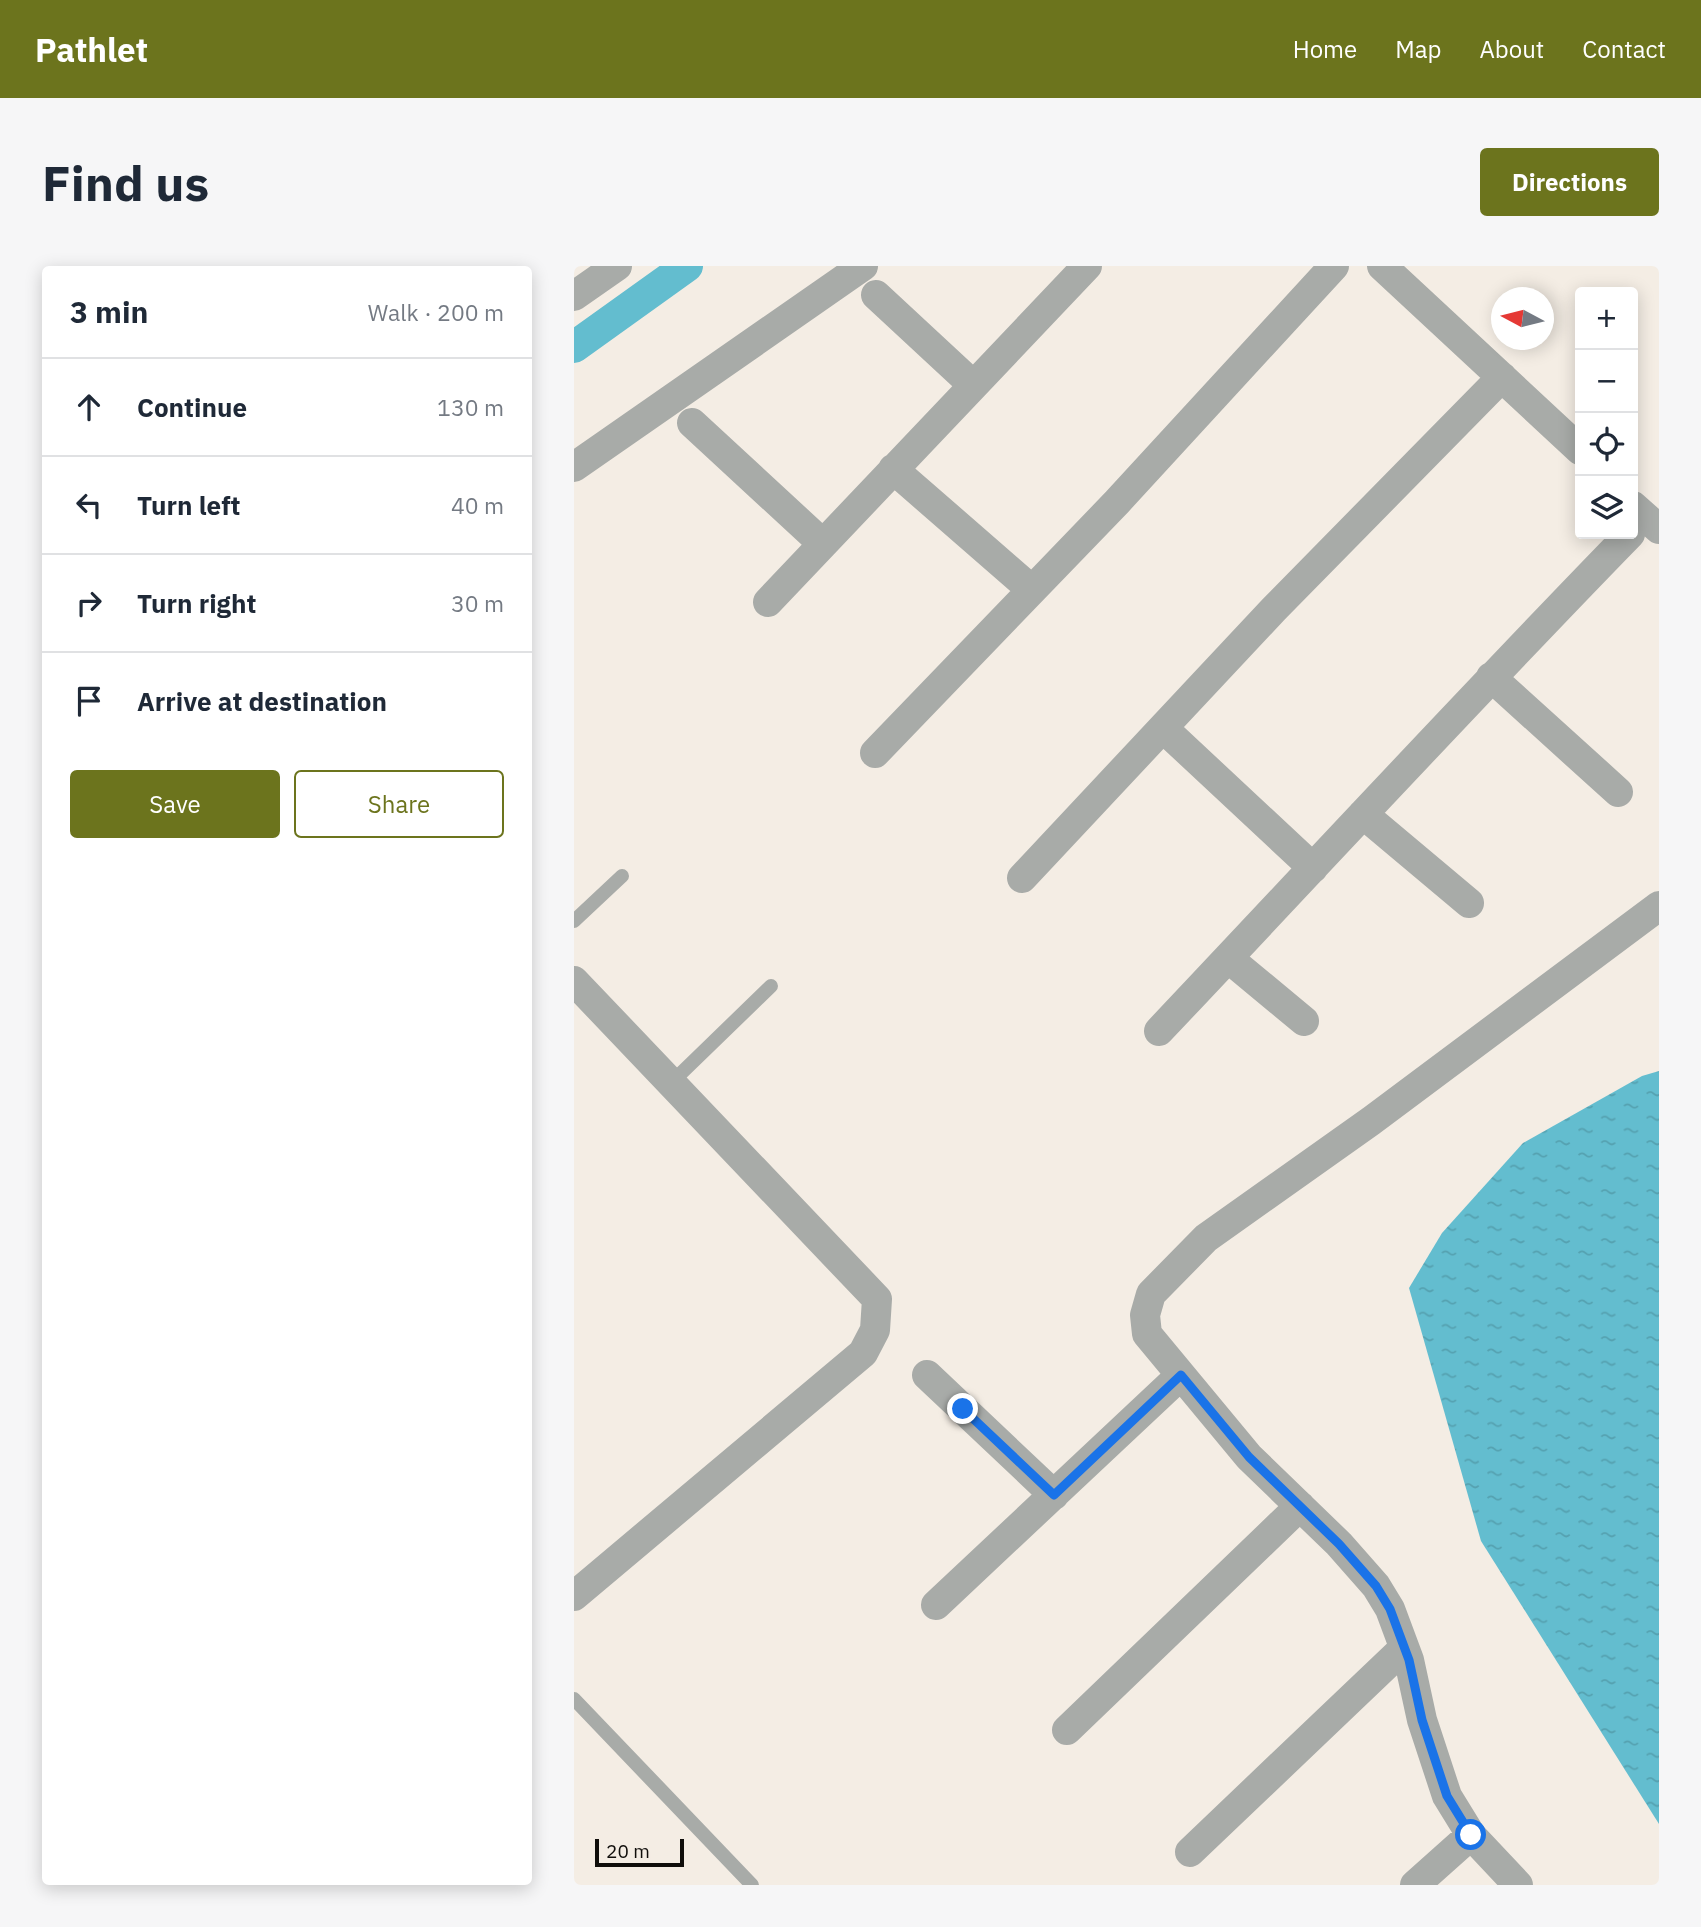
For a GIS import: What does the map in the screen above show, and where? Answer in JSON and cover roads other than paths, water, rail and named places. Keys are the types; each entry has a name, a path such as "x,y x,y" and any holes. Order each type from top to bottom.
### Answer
{"street":[{"path":"574,296 617,266"},
{"path":"574,467 863,266"},
{"path":"768,602 1087,266"},
{"path":"874,753 1117,502 1334,266"},
{"path":"1382,266 1575,445"},
{"path":"876,295 973,385"},
{"path":"1022,878 1274,608 1502,377"},
{"path":"692,423 823,544"},
{"path":"893,469 1032,590"},
{"path":"1158,1031 1491,677 1640,524"},
{"path":"1491,677 1618,792"},
{"path":"1163,728 1313,868"},
{"path":"1363,814 1469,903"},
{"path":"1518,1885 1471,1835 1447,1796 1422,1720 1404,1648 1390,1609 1376,1586 1339,1544 1249,1457 1147,1334 1145,1315 1152,1294 1206,1238 1371,1121 1659,906"},
{"path":"1228,958 1304,1021"},
{"path":"574,981 877,1299 875,1329 863,1353 574,1596"},
{"path":"927,1375 1054,1495"},
{"path":"936,1605 1181,1375"},
{"path":"1067,1730 1300,1506"},
{"path":"1190,1852 1404,1648"},
{"path":"1415,1885 1471,1835"}],"lane":[{"path":"574,920 622,876"},
{"path":"671,1083 771,986"},
{"path":"574,1699 752,1885"}],"water":[{"path":"1659,1071 1659,1824 1481,1541 1409,1288 1442,1233 1523,1143 1642,1076"}],"waterway":[{"path":"574,347 687,266"}]}
